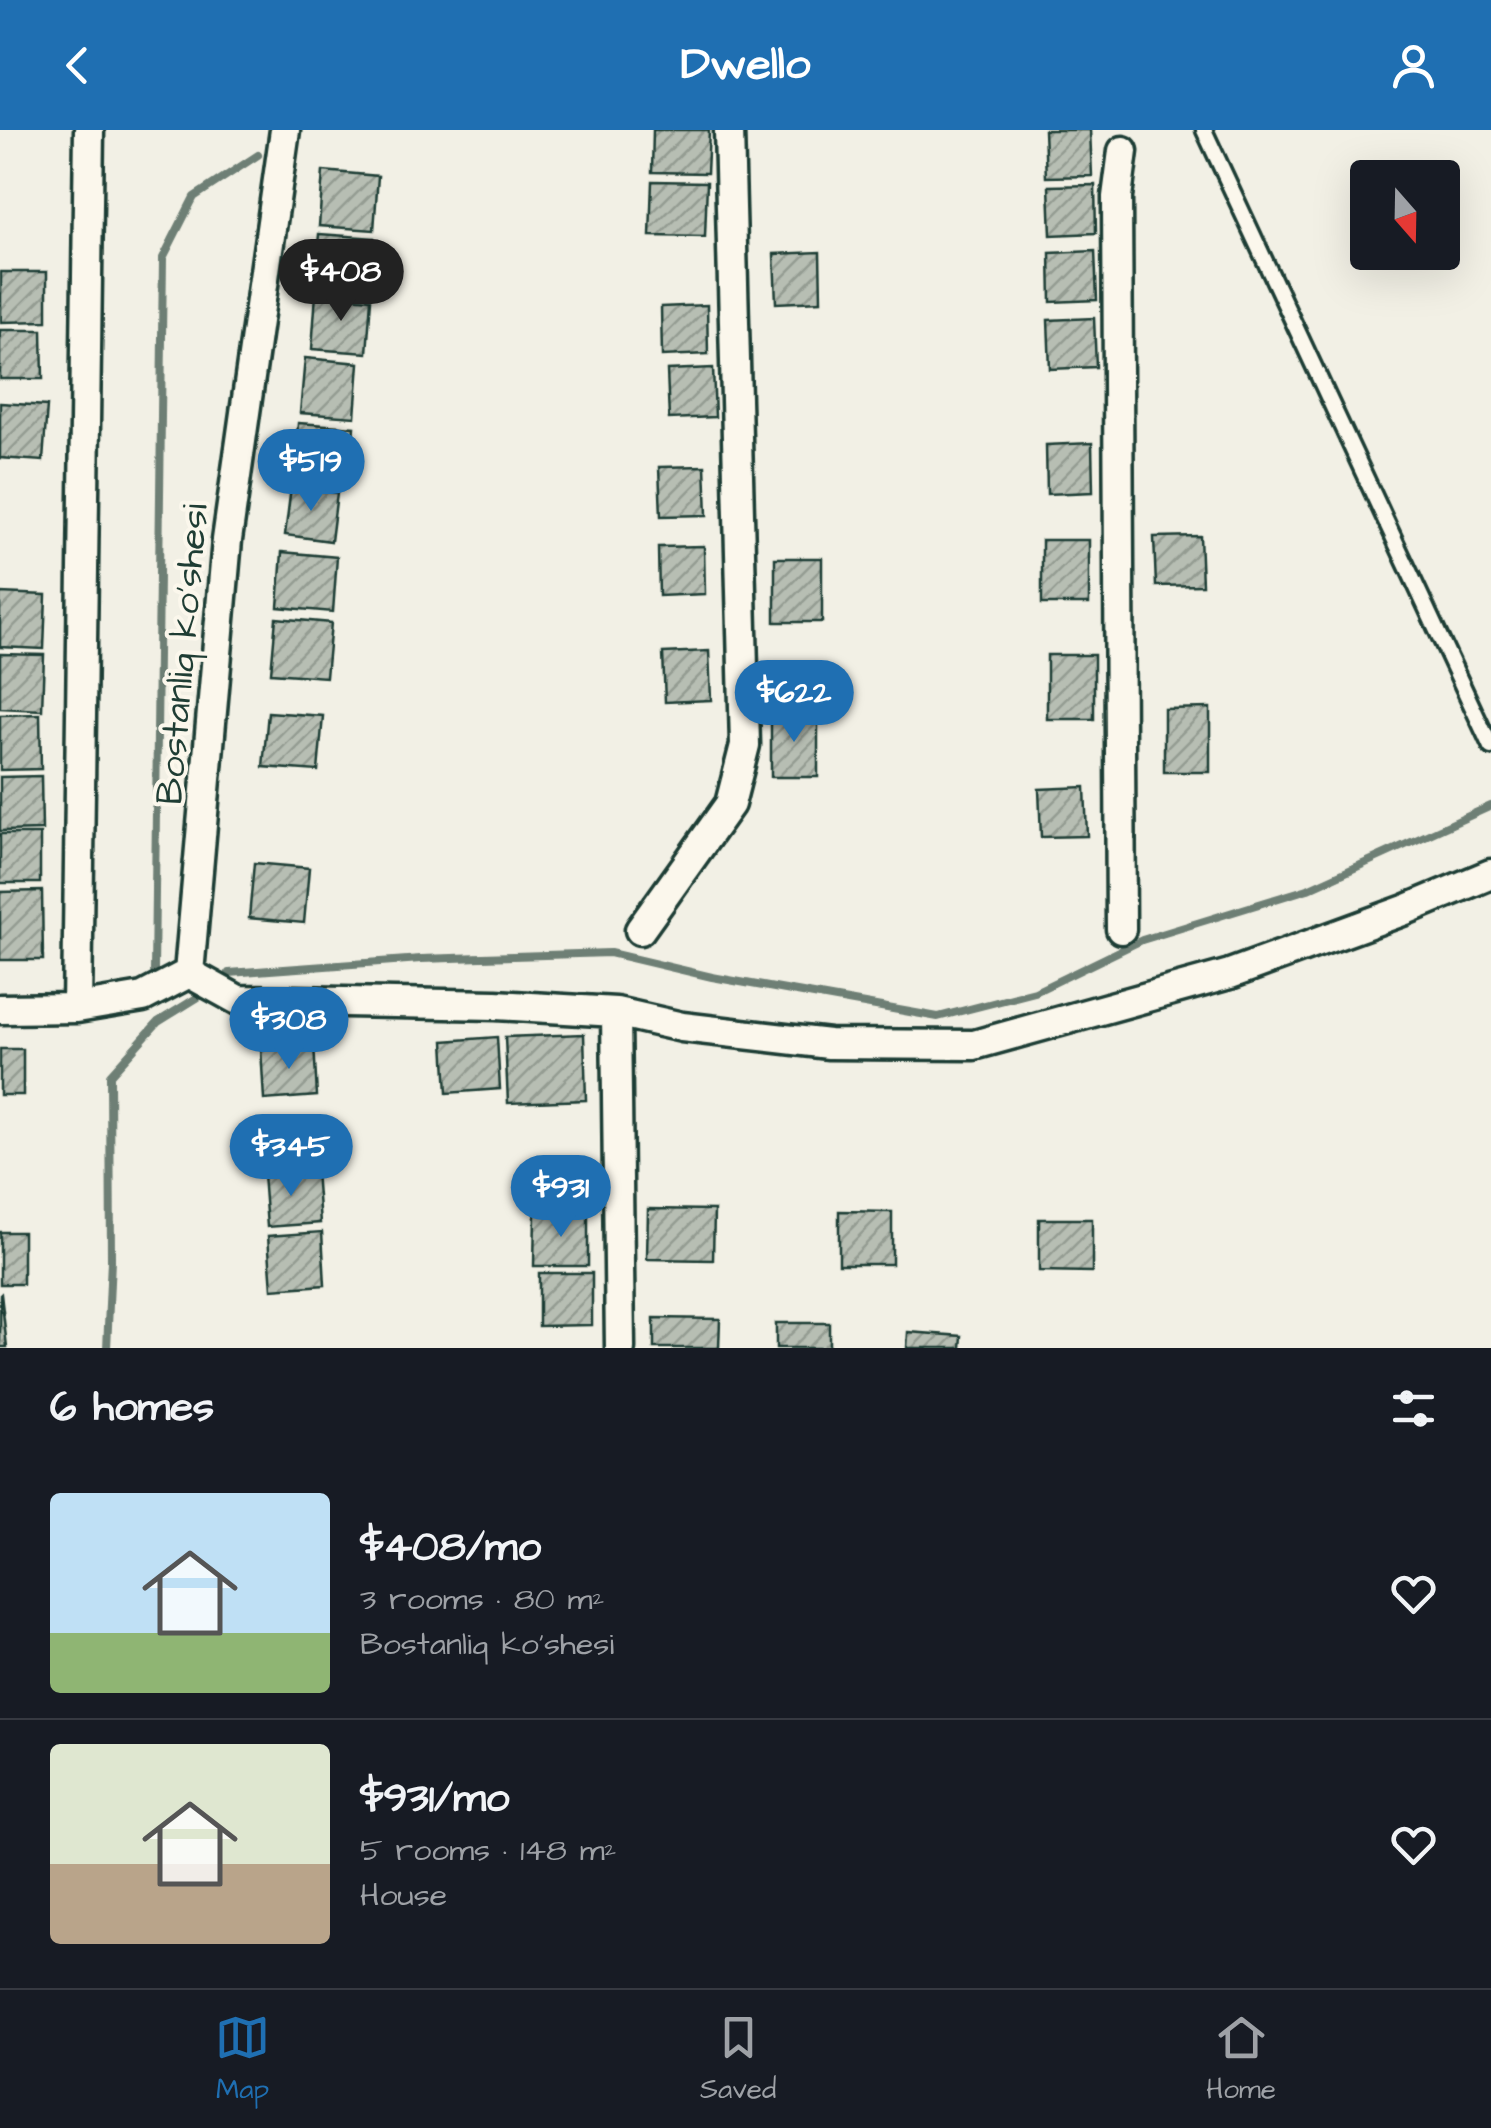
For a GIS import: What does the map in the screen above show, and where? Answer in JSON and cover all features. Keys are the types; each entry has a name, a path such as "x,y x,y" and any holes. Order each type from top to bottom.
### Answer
{"street":[{"path":"77,1008 89,130"},
{"name":"Bostanliq ko'shesi","path":"191,961 227,540 285,130"},
{"path":"640,930 730,804 744,744 729,130"},
{"path":"1120,146 1116,197 1121,930"},
{"path":"0,1009 77,1008 143,996 191,961 238,1000 496,1005 616,1012 682,1027 829,1044 974,1045 1230,974 1406,910 1491,874"},
{"path":"616,1012 620,1348"}],"lane":[{"path":"1204,130 1491,748"}],"building":[{"path":"653,130 709,130 707,173 652,172"},
{"path":"1044,130 1090,130 1092,176 1046,177"},
{"path":"323,171 378,176 374,230 319,226"},
{"path":"652,181 707,182 705,237 650,236"},
{"path":"1095,185 1096,233 1051,235 1049,186"},
{"path":"319,234 374,238 369,293 314,288"},
{"path":"1095,251 1097,300 1051,302 1050,253"},
{"path":"820,252 821,301 776,303 774,254"},
{"path":"1,272 47,272 47,321 1,322"},
{"path":"316,294 371,299 367,353 312,349"},
{"path":"707,305 708,354 662,356 661,307"},
{"path":"1094,318 1096,367 1050,369 1048,320"},
{"path":"0,330 42,330 43,379 0,379"},
{"path":"305,358 359,363 355,417 300,413"},
{"path":"713,368 715,417 669,419 667,370"},
{"path":"0,403 47,406 43,461 0,458"},
{"path":"298,423 354,427 349,481 294,477"},
{"path":"1092,443 1093,492 1047,494 1046,445"},
{"path":"705,466 707,515 661,516 659,467"},
{"path":"291,487 337,493 331,541 285,535"},
{"path":"1200,536 1202,585 1156,586 1154,537"},
{"path":"1042,540 1089,540 1089,604 1042,604"},
{"path":"704,546 705,594 659,596 658,547"},
{"path":"282,552 337,557 333,612 278,607"},
{"path":"775,558 822,558 822,622 775,622"},
{"path":"0,593 46,595 44,649 0,647"},
{"path":"276,618 331,623 326,677 271,673"},
{"path":"709,651 711,700 665,702 663,653"},
{"path":"0,654 44,655 42,710 0,708"},
{"path":"1047,655 1094,655 1094,719 1047,719"},
{"path":"1210,708 1210,772 1164,772 1164,709"},
{"path":"268,712 323,716 318,771 263,767"},
{"path":"771,713 818,713 818,777 771,777"},
{"path":"40,714 41,769 0,770 0,715"},
{"path":"41,776 42,830 0,831 0,777"},
{"path":"1085,787 1087,836 1041,837 1039,789"},
{"path":"0,834 40,834 40,883 0,883"},
{"path":"254,863 309,868 304,923 249,918"},
{"path":"42,891 43,960 0,960 0,892"},
{"path":"584,1034 586,1100 508,1103 505,1037"},
{"path":"497,1037 500,1089 447,1093 444,1041"},
{"path":"314,1044 317,1096 264,1100 261,1048"},
{"path":"0,1049 23,1049 23,1095 0,1095"},
{"path":"316,1171 320,1223 267,1227 263,1174"},
{"path":"648,1209 714,1210 713,1260 647,1259"},
{"path":"839,1211 892,1212 892,1264 839,1264"},
{"path":"588,1213 588,1266 534,1266 535,1214"},
{"path":"1039,1219 1092,1219 1092,1272 1039,1271"},
{"path":"0,1232 23,1232 23,1284 0,1284"},
{"path":"322,1232 325,1285 272,1289 268,1236"},
{"path":"539,1273 592,1273 592,1325 539,1326"},
{"path":"1,1294 7,1347 0,1347"},
{"path":"654,1318 720,1319 719,1348 654,1348"},
{"path":"776,1323 829,1323 829,1348 776,1348"},
{"path":"908,1332 962,1336 961,1348 907,1348"}],"waterway":[{"path":"154,971 163,258 194,197 258,155"},
{"path":"229,973 421,959 610,953 712,977 938,1017 1035,992 1142,940 1308,889 1491,806"},
{"path":"107,1348 111,1260 110,1075 158,1022 200,996"}]}
